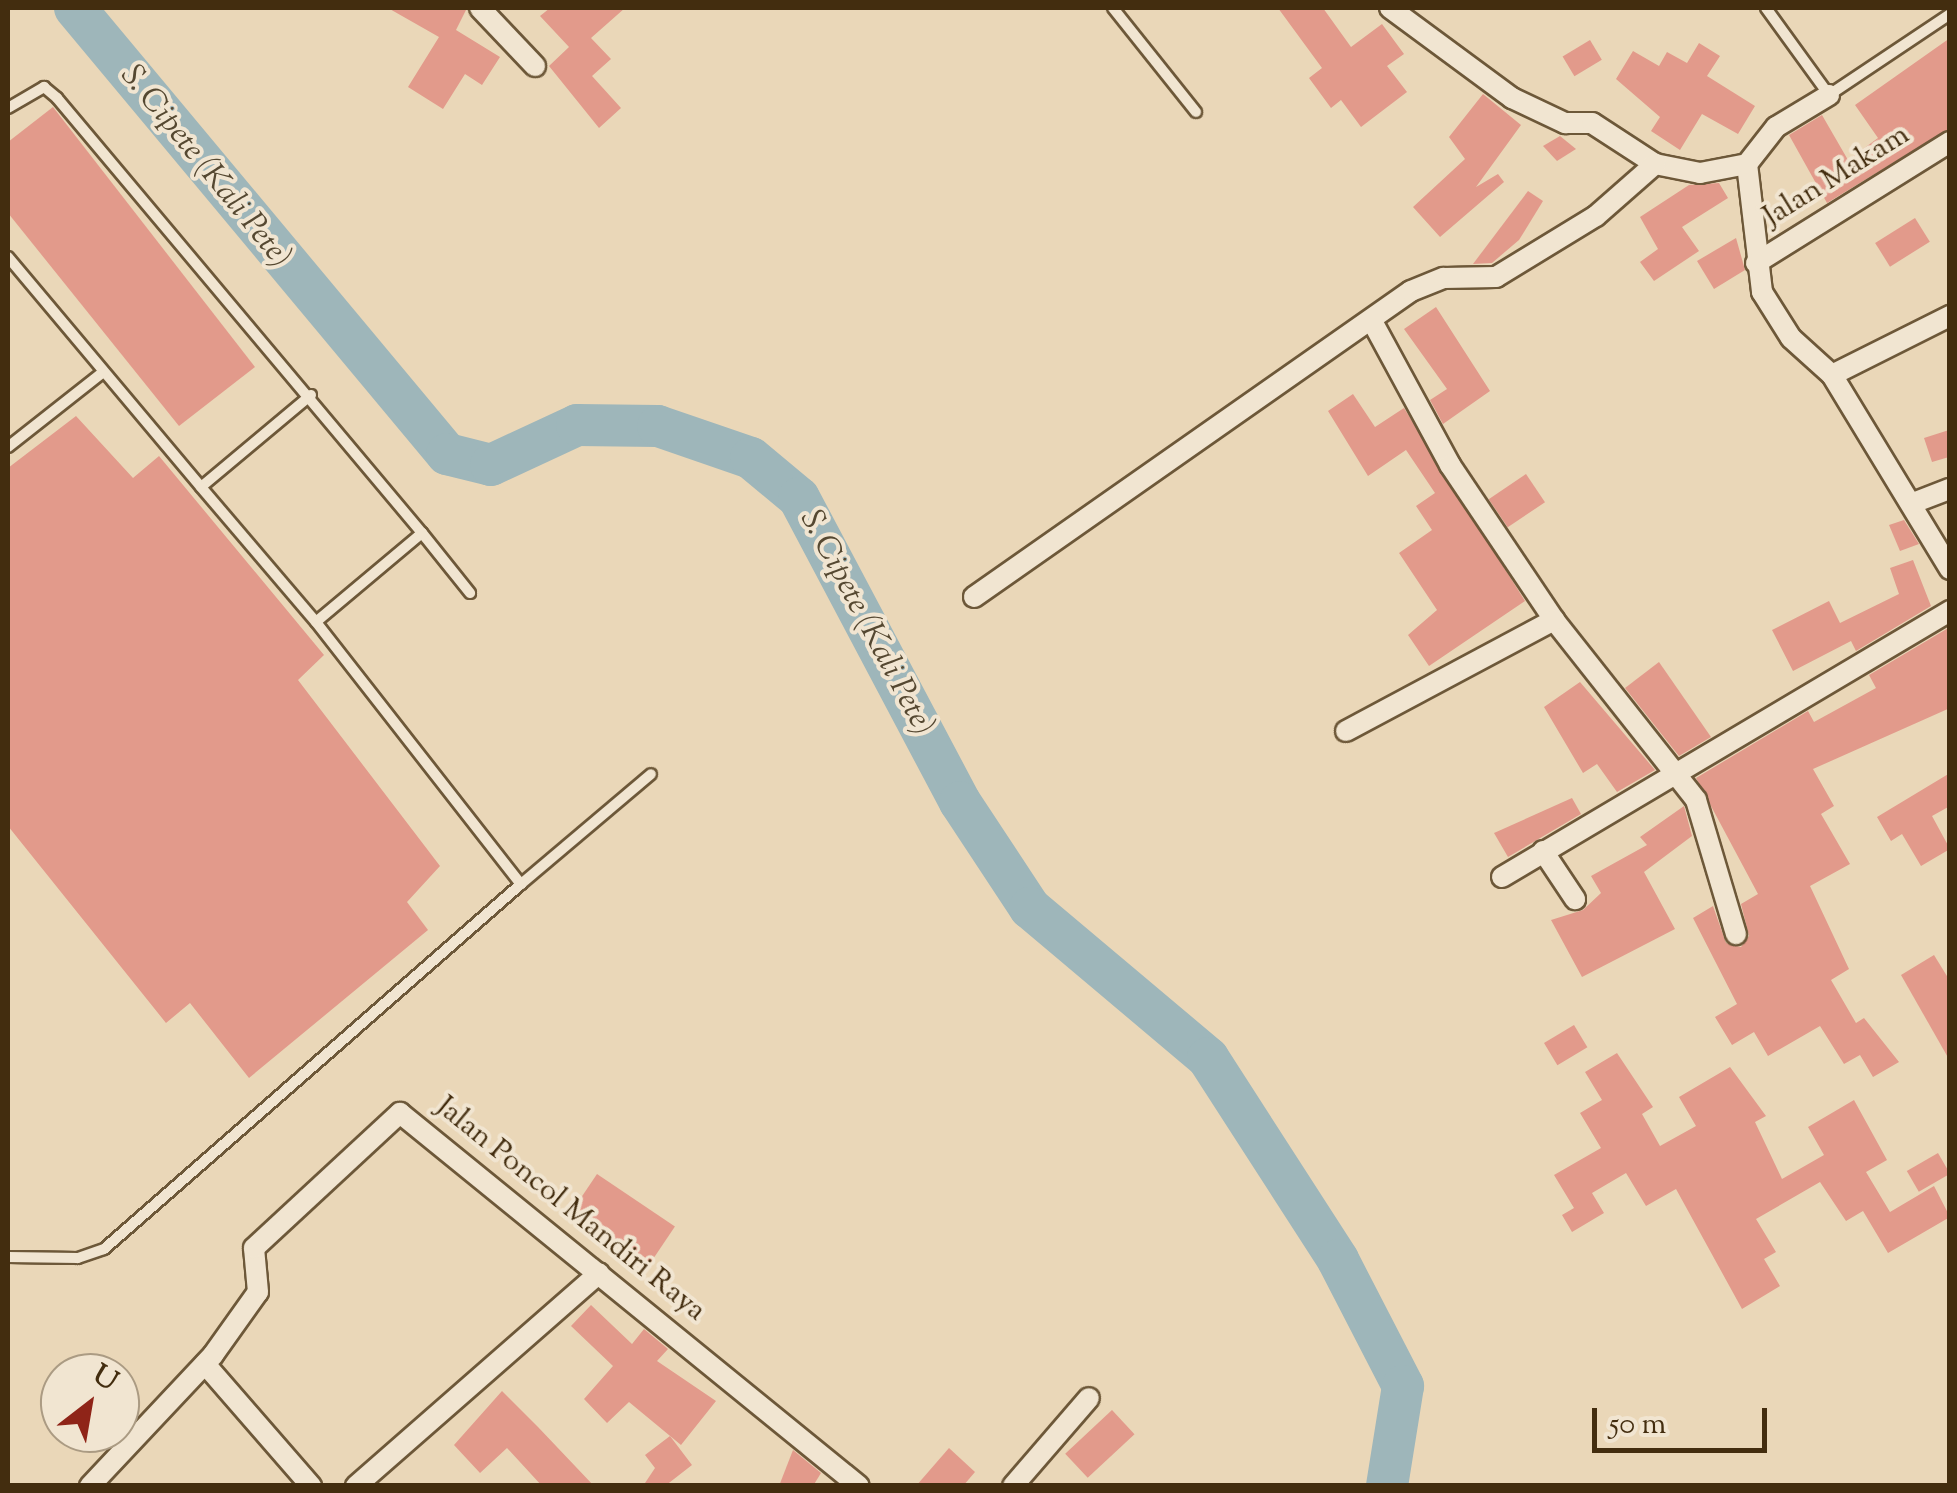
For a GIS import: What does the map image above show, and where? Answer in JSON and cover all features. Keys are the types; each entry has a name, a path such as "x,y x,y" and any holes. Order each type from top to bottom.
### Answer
{"street":[{"path":"480,8 535,66"},
{"path":"1390,8 1512,98 1564,123 1603,128 1655,164 1700,173 1747,164 1776,127 1829,95"},
{"name":"Jalan Makam","path":"1756,262 1950,142"},
{"path":"974,596 1373,323 1411,291 1444,278 1496,277 1531,259 1655,164"},
{"path":"1747,164 1756,262 1791,338 1832,375 1913,503 1950,570"},
{"path":"1832,375 1950,316"},
{"path":"1373,323 1450,465 1554,620 1706,818 1736,934"},
{"path":"1913,503 1950,489"},
{"path":"1502,877 1950,610"},
{"path":"1346,730 1554,620"},
{"path":"1543,851 1575,899"},
{"name":"Jalan Poncol Mandiri Raya","path":"90,1486 205,1364 258,1292 254,1248 400,1112 859,1486"},
{"path":"356,1486 599,1274"},
{"path":"205,1364 312,1486"},
{"path":"1013,1486 1089,1398"}],"lane":[{"path":"1113,8 1196,112"},
{"path":"1766,8 1829,95 1950,14"},
{"path":"8,108 44,87 57,98 311,395 470,593"},
{"path":"8,257 316,622 520,884"},
{"path":"8,448 102,373"},
{"path":"201,487 311,395"},
{"path":"316,622 422,533"},
{"path":"8,1257 104,1249 651,774"}],"building":[{"path":"388,8 467,8 456,30 500,57 482,85 465,74 443,109 408,87 439,37"},
{"path":"550,8 625,8 591,38 611,59 592,76 621,108 599,128 549,66 569,47 540,16"},
{"path":"1278,8 1323,8 1351,47 1382,24 1404,54 1387,66 1407,92 1361,127 1341,100 1331,108 1309,78 1322,68"},
{"path":"1950,38 1950,128 1827,203 1789,135 1822,115 1848,160 1878,138 1855,105"},
{"path":"1590,40 1602,60 1574,76 1563,56"},
{"path":"1699,43 1720,56 1707,76 1755,106 1738,134 1702,114 1680,150 1651,131 1660,117 1616,79 1633,51 1659,66 1667,52 1687,63"},
{"path":"1483,94 1521,125 1476,187 1498,174 1504,182 1440,237 1413,207 1465,159 1449,137"},
{"path":"53,107 255,367 179,426 8,213 8,142"},
{"path":"1560,136 1576,149 1557,161 1543,146"},
{"path":"1719,183 1728,198 1682,227 1699,251 1654,281 1640,262 1658,249 1640,217 1689,185"},
{"path":"1528,191 1543,201 1519,240 1492,263 1473,264"},
{"path":"1915,218 1930,242 1890,267 1875,243"},
{"path":"1736,238 1745,270 1714,289 1697,261"},
{"path":"1436,307 1490,391 1443,424 1430,400 1447,389 1404,329"},
{"path":"1353,394 1375,427 1404,408 1525,601 1429,666 1408,635 1437,610 1399,553 1432,530 1416,506 1435,493 1406,450 1368,476 1328,411"},
{"path":"76,416 133,478 159,456 324,655 298,680 440,866 407,902 428,930 249,1078 190,1003 166,1023 8,826 8,468"},
{"path":"1949,430 1949,457 1932,462 1924,438"},
{"path":"1526,474 1545,502 1508,527 1489,499"},
{"path":"1904,520 1919,544 1900,551 1889,525"},
{"path":"1913,560 1931,606 1856,651 1851,641 1793,671 1772,630 1829,601 1840,623 1899,594 1890,568"},
{"path":"1950,627 1950,708 1813,769 1834,806 1821,814 1850,864 1810,886 1849,969 1831,980 1856,1023 1864,1018 1899,1062 1873,1077 1860,1055 1844,1064 1820,1026 1768,1056 1754,1032 1732,1045 1715,1017 1737,1004 1693,918 1713,906 1726,943 1741,947 1749,936 1741,904 1758,894 1696,778 1808,711 1814,722 1876,688 1869,675"},
{"path":"1659,662 1711,737 1679,756 1625,688"},
{"path":"1580,682 1655,770 1617,792 1597,764 1583,773 1544,707"},
{"path":"1950,773 1950,806 1932,816 1950,849 1921,866 1902,834 1891,841 1877,817"},
{"path":"1572,798 1581,814 1508,857 1494,833"},
{"path":"1684,806 1692,836 1644,872 1675,929 1582,977 1551,920 1583,910 1601,893 1591,876 1647,845 1640,837"},
{"path":"1934,955 1950,981 1950,1061 1901,975"},
{"path":"1574,1025 1587,1047 1557,1065 1544,1043"},
{"path":"1617,1053 1653,1107 1642,1114 1660,1146 1696,1126 1679,1097 1730,1067 1766,1116 1755,1122 1782,1179 1824,1155 1808,1127 1854,1100 1887,1160 1866,1172 1890,1212 1934,1186 1950,1217 1888,1253 1863,1211 1846,1221 1820,1182 1756,1219 1776,1252 1764,1259 1780,1286 1742,1309 1676,1189 1646,1206 1626,1173 1592,1193 1604,1213 1572,1232 1562,1215 1574,1208 1554,1175 1601,1148 1580,1113 1602,1100 1585,1072"},
{"path":"1938,1153 1950,1174 1919,1192 1907,1171"},
{"path":"597,1174 675,1227 649,1265 571,1212"},
{"path":"591,1305 632,1344 644,1329 668,1349 657,1361 716,1401 681,1445 629,1402 607,1423 584,1399 613,1366 571,1326"},
{"path":"502,1391 594,1486 542,1486 507,1448 480,1473 454,1445"},
{"path":"1112,1410 1135,1434 1088,1478 1065,1454"},
{"path":"670,1436 692,1465 665,1486 643,1486 655,1468 645,1455"},
{"path":"949,1448 975,1472 963,1486 916,1486"},
{"path":"793,1450 821,1473 813,1486 779,1486"}],"waterway":[{"name":"S. Cipete (Kali Pete)","path":"75,8 447,454 491,465 577,425 658,426 751,458 799,498 960,802 1030,908 1208,1058 1338,1260 1403,1386 1387,1486"}]}
